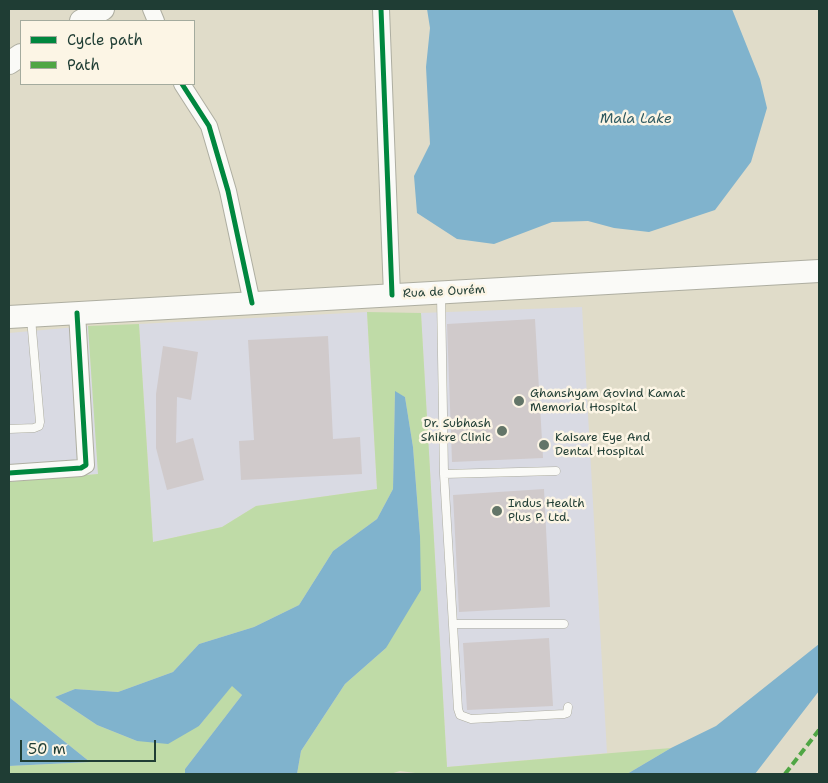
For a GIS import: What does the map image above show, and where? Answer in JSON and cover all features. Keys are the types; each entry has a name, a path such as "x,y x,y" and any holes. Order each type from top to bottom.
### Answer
{"main road":[{"path":"83,20 103,9"},
{"path":"9,62 20,56"},
{"name":"Rua de Ourém","path":"9,317 819,271"}],"street":[{"path":"381,9 392,295"},
{"path":"183,85 209,126 228,192 252,303"},
{"path":"9,473 86,465 76,313"}],"lane":[{"path":"441,292 444,474 458,709 460,714 471,719 564,714 567,713 568,707"},
{"path":"9,429 34,428 40,422 31,316"},
{"path":"444,474 556,471"},
{"path":"453,624 564,624"}],"shaded area":[{"path":"582,307 607,753 447,767 421,313"},
{"path":"367,312 377,489 256,506 222,527 153,542 139,324"},
{"path":"88,326 98,474 9,482 9,333"}],"green space":[{"path":"367,312 421,313 447,767 671,748 627,774 423,774 400,771 390,774 297,774 301,751 345,684 386,648 420,536 413,447 405,397 395,392 393,489 377,519 333,551 299,605 254,627 199,644 173,672 118,692 75,689 55,697 97,725 137,741 199,726 232,685 242,695 185,769 185,774 9,774 9,766 90,762 9,697 9,482 98,474 88,326 139,324 153,542 222,527 256,506 377,489"}],"water":[{"name":"Mala Lake","path":"427,9 732,9 760,79 767,108 751,162 715,210 649,232 614,228 588,221 552,222 494,244 457,239 417,213 414,176 430,144 426,67 430,28"},
{"path":"395,391 405,397 413,447 420,536 421,590 386,648 345,684 301,751 297,774 185,774 185,769 242,695 232,686 199,726 168,744 137,741 97,725 55,697 75,689 118,692 173,672 199,644 254,627 299,605 333,551 377,519 393,489"},
{"path":"819,644 819,691 755,774 627,774 671,748 716,726"},
{"path":"9,697 90,762 9,766"}],"building":[{"path":"535,319 543,458 452,462 447,324"},
{"path":"328,336 333,439 360,437 362,474 241,480 239,441 254,440 248,340"},
{"path":"163,346 198,352 191,400 177,397 176,443 193,438 204,480 167,490 156,448 156,394"},
{"path":"544,489 550,607 459,612 453,495"},
{"path":"549,638 553,706 467,710 463,643"}],"marked path":[{"path":"785,774 819,730"}],"cycle path":[{"path":"381,9 392,295"},
{"path":"183,85 209,126 228,191 252,303"},
{"path":"9,473 81,468 86,465 77,313"}],"place":[{"name":"Ghanshyam Govind Kamat Memorial Hospital","path":"519,401"},
{"name":"Dr. Subhash Shikre Clinic","path":"502,431"},
{"name":"Kaisare Eye And Dental Hospital","path":"544,445"},
{"name":"Indus Health Plus P. Ltd.","path":"497,511"}]}
